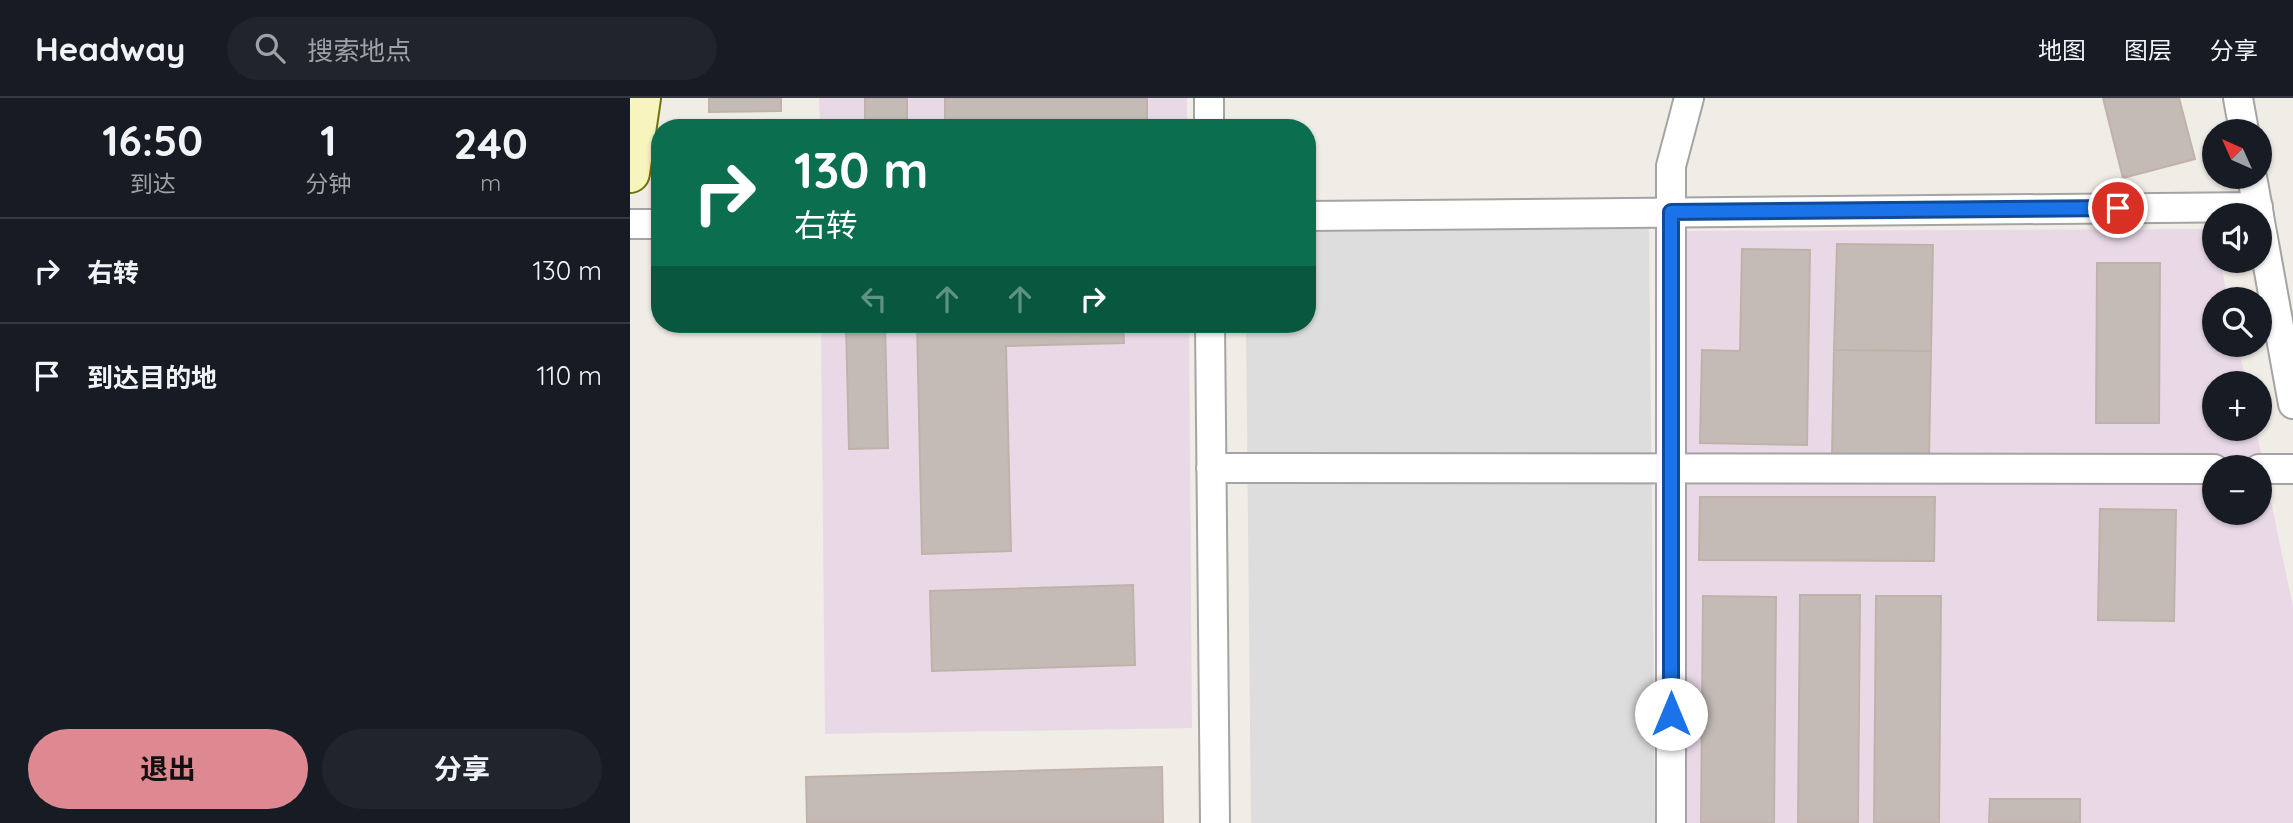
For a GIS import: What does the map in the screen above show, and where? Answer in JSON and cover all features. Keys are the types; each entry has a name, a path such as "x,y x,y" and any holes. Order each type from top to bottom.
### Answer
{"main road":[{"path":"630,173 641,98"}],"street":[{"path":"1209,98 1209,119"},
{"path":"1671,823 1671,166 1689,98"},
{"path":"2238,98 2242,119"},
{"path":"1316,216 1671,212 2202,213"},
{"path":"630,224 651,224"},
{"path":"2270,273 2293,404"},
{"path":"1210,333 1215,823"},
{"path":"1211,468 2202,469"},
{"path":"2272,469 2293,469"}],"shaded area":[{"path":"819,98 1187,98 1187,119 820,119"},
{"path":"1649,227 1655,823 1251,823 1246,333 1316,333 1316,232"},
{"path":"2202,229 2202,273 2223,273 2225,287 2202,287 2202,357 2241,357 2243,371 2202,371 2202,441 2258,441 2261,455 2202,455 2202,525 2272,525 2272,506 2293,607 2293,823 1683,823 1684,231"},
{"path":"821,333 1189,333 1192,728 825,734"}],"building":[{"path":"709,98 781,98 781,111 709,112"},
{"path":"865,98 907,98 907,119 865,119"},
{"path":"945,98 1147,98 1147,119 945,119"},
{"path":"2103,98 2179,98 2195,159 2123,178"},
{"path":"1837,244 1933,245 1931,351 1834,350"},
{"path":"1742,249 1810,250 1807,445 1700,443 1702,350 1740,351"},
{"path":"2097,263 2160,263 2159,423 2096,423"},
{"path":"846,333 885,333 888,448 849,449"},
{"path":"917,333 1123,333 1124,343 1006,346 1011,551 922,554"},
{"path":"1834,350 1931,351 1929,458 1832,456"},
{"path":"1700,497 1935,497 1934,561 1699,560"},
{"path":"2100,509 2176,510 2174,621 2098,620"},
{"path":"1133,585 1135,665 932,671 930,591"},
{"path":"1800,595 1860,595 1858,823 1798,823"},
{"path":"1703,596 1776,597 1774,823 1701,823"},
{"path":"1876,596 1941,596 1939,823 1874,823"},
{"path":"1162,767 1163,823 807,823 806,777"},
{"path":"1990,799 2080,799 2080,823 1989,823"}],"route":[{"path":"1671,714 1671,212 2118,208"}]}
